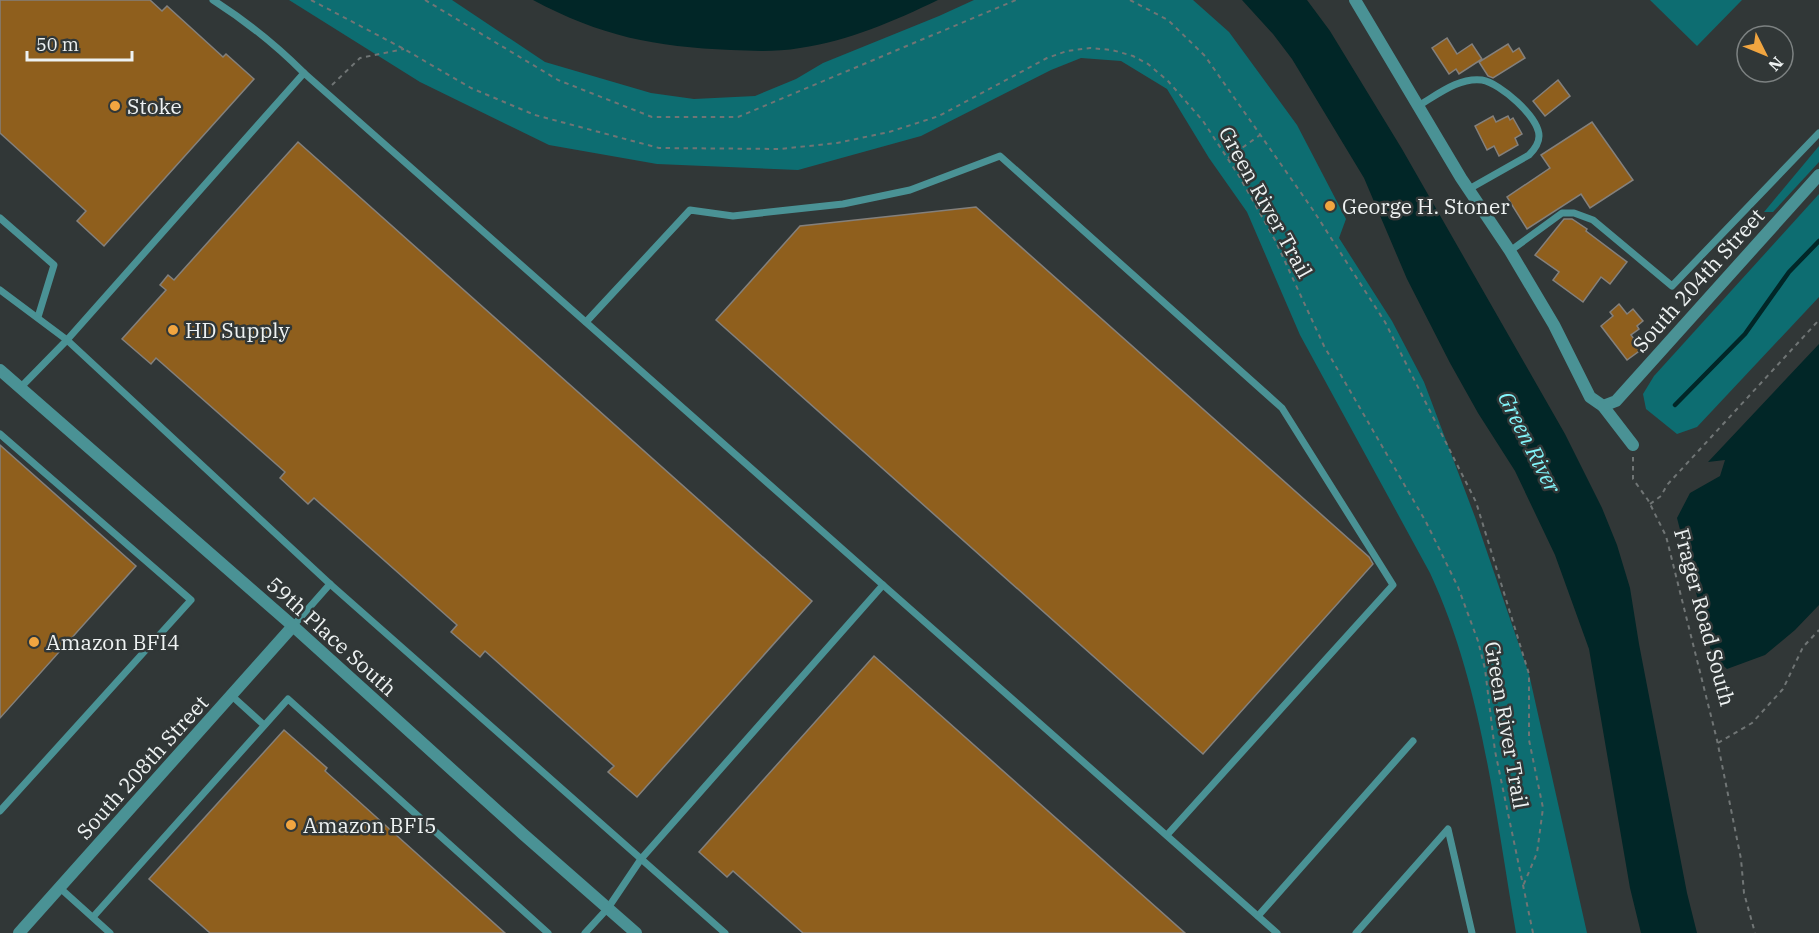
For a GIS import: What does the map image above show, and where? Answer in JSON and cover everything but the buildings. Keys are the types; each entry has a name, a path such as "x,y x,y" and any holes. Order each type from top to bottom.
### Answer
{"street":[{"path":"1355,0 1468,189 1510,251 1554,325 1590,397 1603,406 1633,446"},
{"name":"South 204th Street","path":"1603,406 1616,401 1819,175"},
{"name":"59th Place South","path":"0,370 293,626 636,933"},
{"name":"South 208th Street","path":"19,933 293,626"}],"lane":[{"path":"213,0 237,15 263,36 1277,933"},
{"path":"20,388 67,340 304,73"},
{"path":"1418,106 1454,85 1480,80 1494,84 1506,92 1537,126 1539,137 1537,147 1529,155 1468,189"},
{"path":"1510,251 1562,213 1574,213 1593,220 1672,286 1819,133"},
{"path":"586,321 690,210 733,216 843,204 910,190 1000,156 1282,408 1393,585 1167,835"},
{"path":"0,218 54,265 38,317"},
{"path":"0,290 67,340 330,584 724,933"},
{"path":"0,434 191,600 0,812"},
{"path":"293,626 330,584"},
{"path":"585,933 608,908 641,859 883,585"},
{"path":"232,696 264,725"},
{"path":"93,917 288,699 549,933"},
{"path":"1258,916 1413,741"},
{"path":"1356,933 1448,829 1472,933"},
{"path":"60,888 110,933"}],"path":[{"name":"Green River Trail","path":"311,0 404,49 471,88 535,115 659,148 780,149 837,143 889,132 939,116 1047,58 1067,51 1090,48 1112,50 1133,56 1148,64 1168,81 1203,120 1228,158 1275,240 1324,346 1426,522 1458,587 1478,641 1485,669 1495,751 1533,933"},
{"path":"425,0 558,80 652,117 738,117 1016,0"},
{"path":"1130,0 1168,20 1205,56 1313,210 1385,322 1476,502 1529,674 1529,740 1543,807 1537,853 1523,886"},
{"path":"326,92 360,58 404,49"},
{"path":"1228,158 1260,135"},
{"path":"1650,504 1661,496 1667,485 1819,320"},
{"name":"Frager Road South","path":"1633,446 1633,479 1650,504 1666,536 1718,743 1744,892 1755,933"},
{"path":"1718,743 1752,723 1784,689 1803,647 1819,630"}],"shaded area":[{"path":"289,0 452,0 545,62 651,93 694,99 755,96 796,79 823,63 974,0 1193,0 1229,32 1297,125 1346,219 1339,238 1392,321 1424,382 1475,517 1529,674 1587,933 1516,933 1485,750 1475,704 1448,616 1430,573 1300,335 1247,212 1209,158 1167,89 1121,61 1081,58 1051,70 921,136 798,170 657,164 549,145 420,82"},
{"path":"1650,0 1742,0 1697,46"},
{"path":"1819,146 1819,162 1773,212 1764,212"},
{"path":"1819,194 1819,297 1697,427 1677,434 1646,409 1643,394 1654,376"}],"water":[{"path":"533,0 938,0 888,23 854,35 818,45 766,51 677,46 629,37 582,23"},
{"name":"Green River","path":"1242,0 1307,0 1330,31 1402,149 1565,434 1602,508 1617,545 1630,588 1687,893 1697,933 1641,933 1630,888 1589,649 1555,555 1515,471 1478,413 1407,279 1364,178 1292,59"},
{"path":"1819,344 1819,605 1795,630 1765,655 1727,669 1712,655 1677,518 1690,493 1720,476 1725,460 1708,462"}],"waterway":[{"path":"1675,405 1745,334 1789,272 1819,241"}],"place":[{"name":"Stoke","path":"115,106"},
{"name":"George H. Stoner","path":"1330,206"},
{"name":"HD Supply","path":"173,330"},
{"name":"Amazon BFI4","path":"34,642"},
{"name":"Amazon BFI5","path":"291,825"}]}
